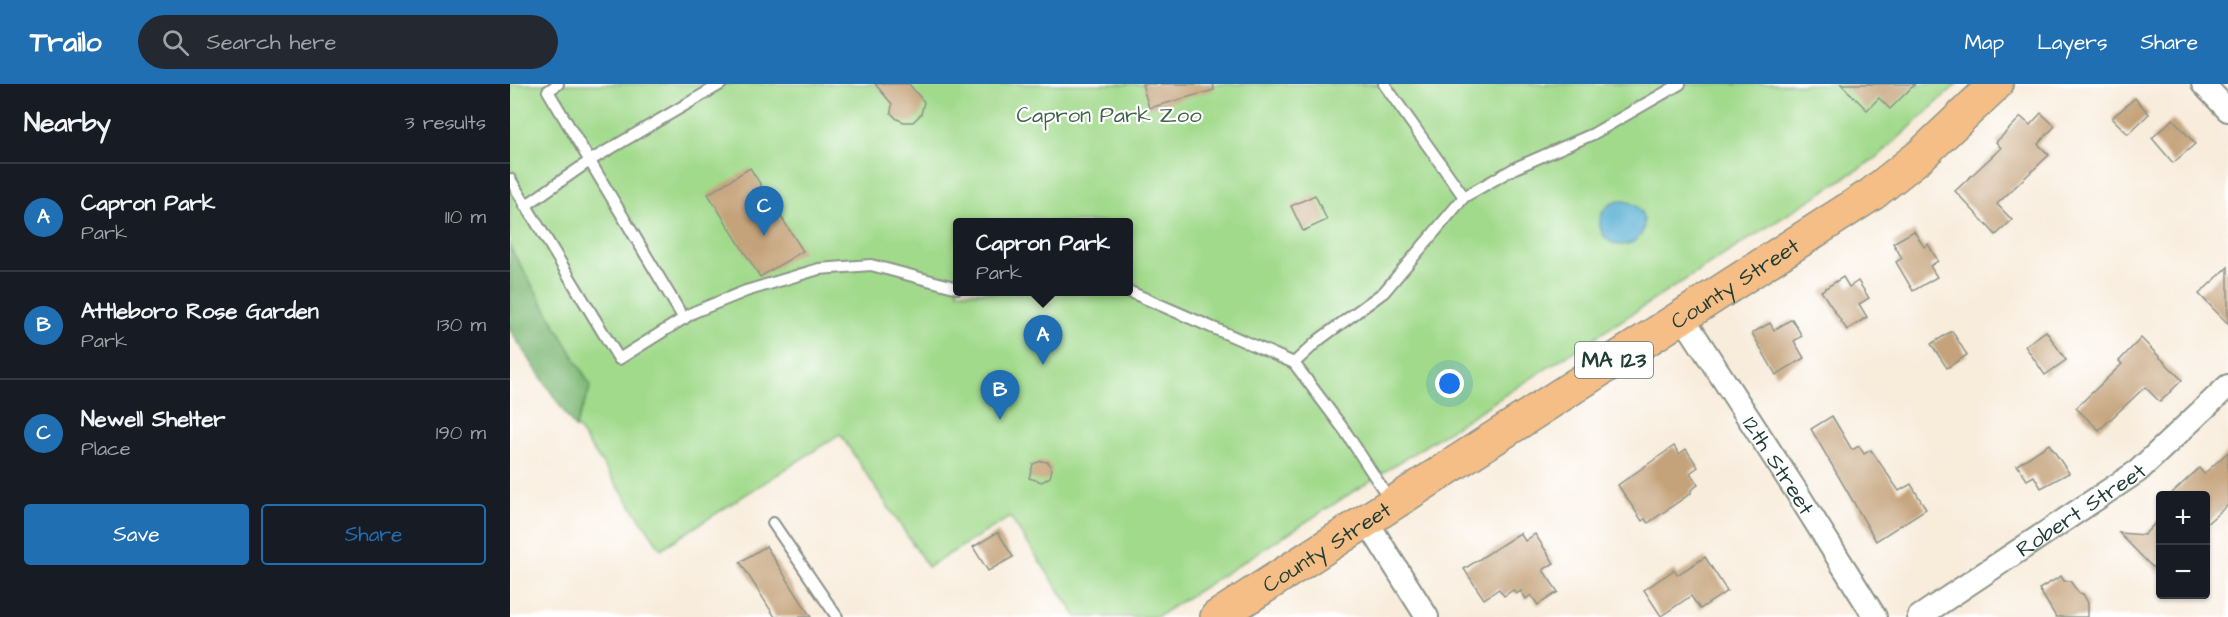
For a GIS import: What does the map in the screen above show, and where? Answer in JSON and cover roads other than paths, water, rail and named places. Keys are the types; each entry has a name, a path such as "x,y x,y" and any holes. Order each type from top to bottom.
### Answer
{"highway":[{"name":"County Street","path":"1217,617 1872,194 1921,155 1996,84"}],"street":[{"path":"2203,84 2228,110"},
{"name":"12th Street","path":"1682,316 1796,490 1875,617"},
{"name":"Robert Street","path":"1919,617 2138,471 2228,386"},
{"path":"1379,512 1427,617"}],"lane":[{"path":"558,84 548,91 684,319"},
{"path":"525,206 591,160 721,84"},
{"path":"1384,84 1464,197"},
{"path":"1294,363 1320,339 1384,292 1464,197 1515,168 1593,134 1680,84"},
{"path":"510,179 620,359 694,312 746,291 819,269 871,265 953,287"},
{"path":"1133,293 1294,363 1345,431 1379,512"},
{"path":"773,523 837,617"}],"water":[{"path":"1622,201 1631,202 1638,207 1643,214 1643,232 1638,239 1631,244 1622,245 1613,244 1606,239 1601,232 1600,223 1601,214 1606,207 1613,202"}],"place":[{"name":"Newell Shelter","path":"764,236"},
{"name":"Capron Park","path":"1043,365"},
{"name":"Attleboro Rose Garden","path":"1000,420"}],"park label":[{"name":"Capron Park Zoo","path":"1109,114"}]}
